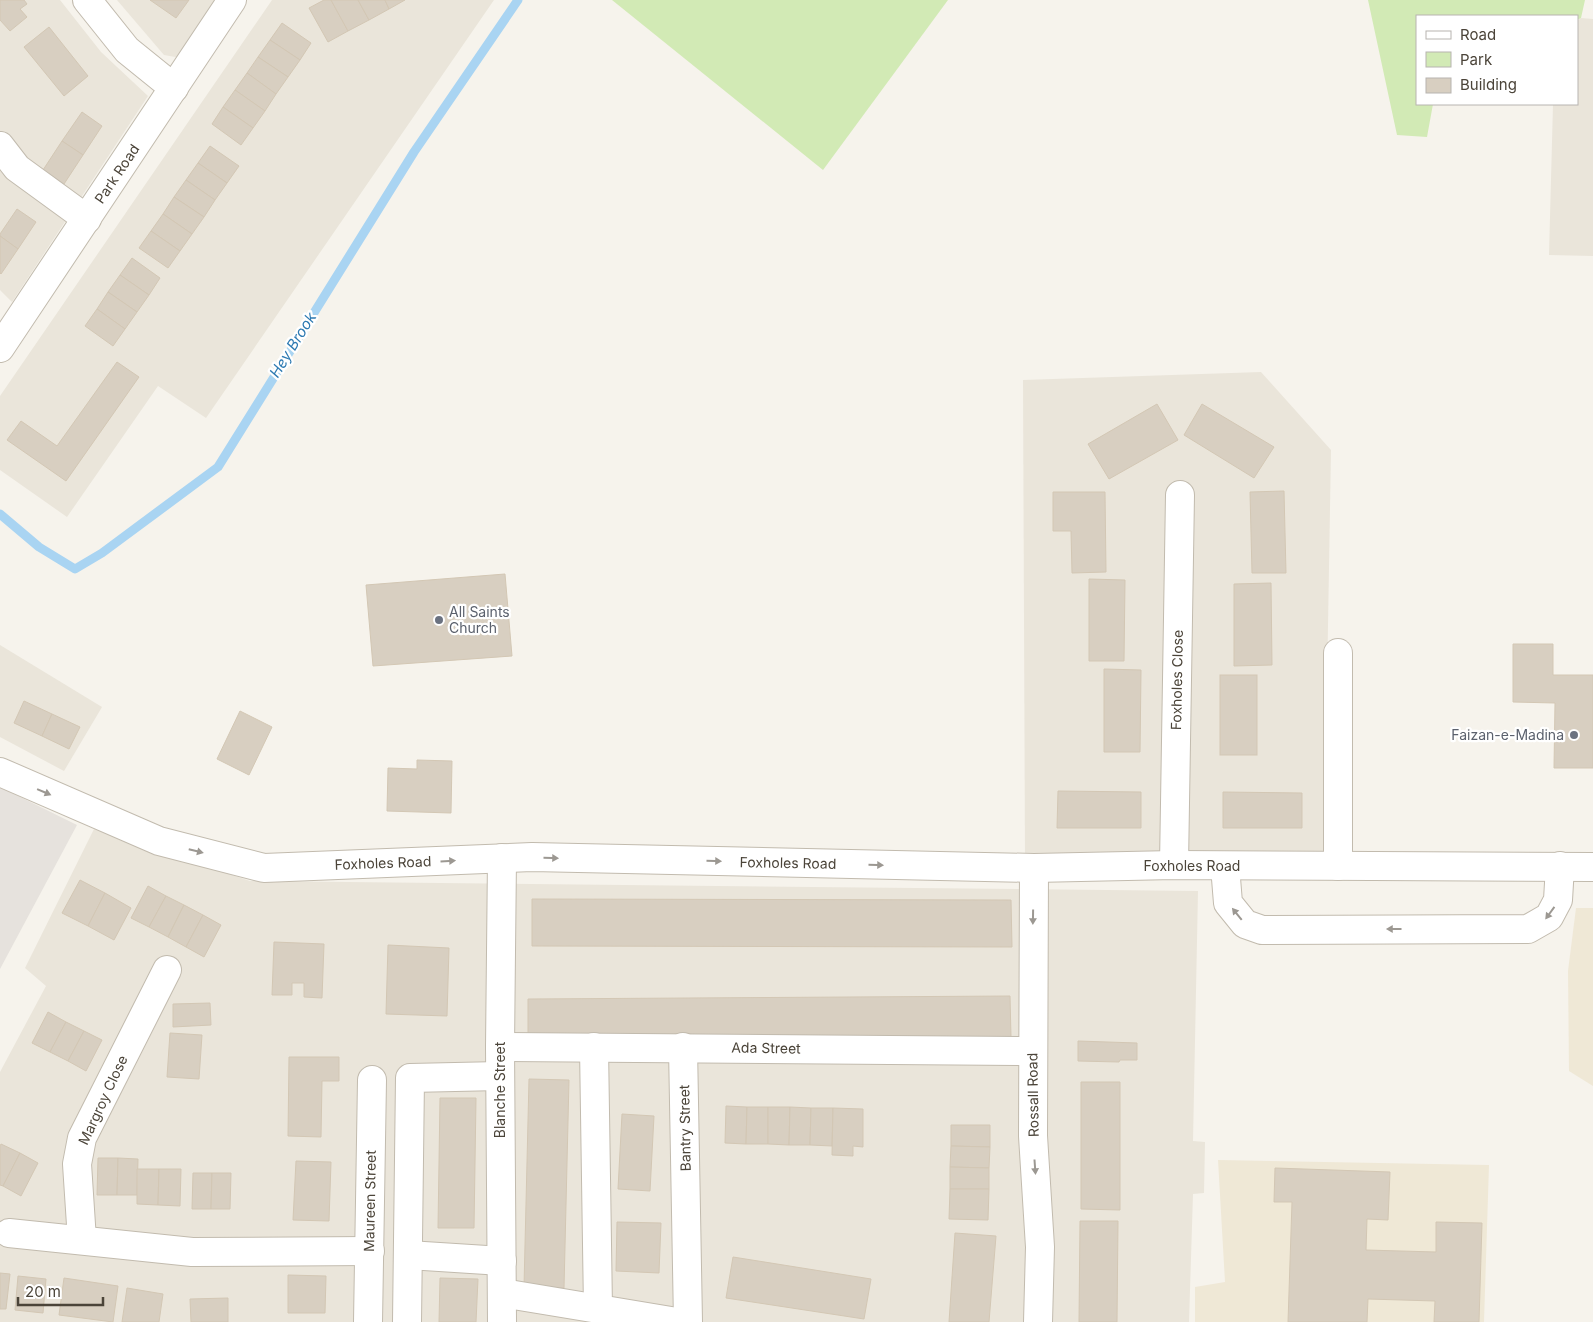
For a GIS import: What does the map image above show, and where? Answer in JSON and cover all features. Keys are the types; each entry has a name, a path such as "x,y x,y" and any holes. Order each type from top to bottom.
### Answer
{"street":[{"name":"Park Road","path":"0,348 232,0"},
{"path":"102,6 127,50 174,88"},
{"path":"0,146 17,168 87,220"},
{"name":"Foxholes Close","path":"1174,865 1180,495"},
{"path":"1338,653 1338,866"},
{"name":"Foxholes Road","path":"0,772 158,841 264,868 502,858 1034,868 1174,865 1593,867"},
{"name":"Blanche Street","path":"502,858 500,1047 502,1322"},
{"path":"1225,866 1228,903 1245,924 1262,930 1351,930 1528,929 1549,917 1558,900 1560,866"},
{"name":"Rossall Road","path":"1034,868 1032,1051 1033,1136 1040,1247 1038,1322"},
{"name":"Margroy Close","path":"82,1240 77,1164 82,1138 167,970"},
{"name":"Ada Street","path":"500,1047 1032,1051"},
{"path":"594,1047 598,1309"},
{"name":"Bantry Street","path":"683,1047 688,1322"},
{"path":"407,1322 410,1078 500,1076"},
{"name":"Maureen Street","path":"368,1322 372,1080"},
{"path":"9,1233 192,1252 370,1251"},
{"path":"408,1255 502,1261"},
{"path":"502,1293 677,1322"}],"shaded area":[{"path":"0,0 60,0 101,52 148,96 12,302 0,290"},
{"path":"117,0 219,0 181,58 164,55"},
{"path":"272,0 494,0 206,418 158,386 67,517 0,470 0,396"},
{"path":"1581,18 1593,19 1593,256 1549,255 1553,105 1578,105 1578,20"},
{"path":"1261,372 1331,450 1324,861 1025,861 1023,380"},
{"path":"0,645 102,707 64,771 0,737"},
{"path":"0,787 77,825 0,969"},
{"path":"94,829 250,881 1198,891 1193,1141 1205,1142 1204,1193 1193,1194 1189,1322 0,1322 0,1072 46,986 25,968"},
{"path":"1576,908 1593,908 1593,1086 1569,1071 1568,971"},
{"path":"1218,1160 1489,1165 1484,1322 1195,1322 1195,1287 1225,1282"}],"green space":[{"path":"612,0 948,0 823,170"},
{"path":"1368,0 1585,0 1581,18 1578,20 1578,15 1416,15 1416,105 1433,105 1427,137 1397,135"}],"building":[{"path":"0,0 24,0 27,4 20,9 27,17 10,31 0,20"},
{"path":"150,0 189,0 176,18"},
{"path":"324,0 331,0 348,31 328,42 309,8"},
{"path":"331,0 358,0 369,20 348,31"},
{"path":"358,0 385,0 389,9 369,20"},
{"path":"385,0 405,0 389,9"},
{"path":"282,23 311,43 300,60 270,40"},
{"path":"49,27 88,76 64,96 24,47"},
{"path":"270,40 300,60 288,77 258,57"},
{"path":"258,57 288,77 276,94 247,73"},
{"path":"247,73 276,94 265,111 235,90"},
{"path":"235,90 265,111 253,128 223,107"},
{"path":"223,107 253,128 241,145 212,124"},
{"path":"82,112 102,126 83,155 62,141"},
{"path":"62,141 83,155 64,184 43,170"},
{"path":"210,146 239,166 227,183 198,163"},
{"path":"198,163 227,183 215,200 186,180"},
{"path":"186,180 215,200 204,217 174,197"},
{"path":"174,197 204,217 192,234 163,214"},
{"path":"17,209 36,222 18,249 0,236"},
{"path":"163,214 192,234 180,251 151,231"},
{"path":"151,231 180,251 168,268 139,248"},
{"path":"0,236 18,249 1,274 0,273"},
{"path":"132,258 160,278 149,295 120,275"},
{"path":"120,275 149,295 137,312 108,292"},
{"path":"108,292 137,312 125,329 97,309"},
{"path":"97,309 125,329 113,346 85,326"},
{"path":"117,362 139,377 66,481 7,440 21,421 57,446"},
{"path":"1157,404 1178,440 1109,479 1088,444"},
{"path":"1202,404 1274,447 1254,478 1184,435"},
{"path":"1284,491 1286,573 1252,573 1250,492"},
{"path":"1053,492 1105,492 1106,572 1072,573 1071,531 1053,531"},
{"name":"All Saints Church","path":"505,574 512,656 373,666 366,585"},
{"path":"1089,579 1125,580 1124,661 1089,661"},
{"path":"1271,583 1272,665 1234,666 1234,584"},
{"name":"Faizan-e-Madina","path":"1513,644 1553,644 1553,675 1593,675 1593,768 1554,768 1555,703 1513,702"},
{"path":"1104,669 1141,670 1140,752 1104,752"},
{"path":"1220,675 1257,675 1257,755 1220,755"},
{"path":"24,701 52,714 42,736 14,723"},
{"path":"240,711 272,727 249,775 217,759"},
{"path":"52,714 80,727 69,749 42,736"},
{"path":"417,760 452,761 451,813 387,811 388,768 417,769"},
{"path":"1058,791 1141,792 1141,828 1057,828"},
{"path":"1223,792 1302,793 1302,828 1223,828"},
{"path":"80,880 105,893 88,926 62,913"},
{"path":"148,886 166,896 149,927 131,918"},
{"path":"105,893 131,908 114,940 88,926"},
{"path":"166,896 184,905 168,937 149,927"},
{"path":"532,899 1011,900 1012,947 532,946"},
{"path":"184,905 203,915 186,947 168,937"},
{"path":"203,915 221,925 204,957 186,947"},
{"path":"274,942 324,944 322,998 304,997 304,983 292,983 292,995 272,995"},
{"path":"388,945 449,948 447,1016 386,1014"},
{"path":"1010,996 1011,1037 528,1040 528,999"},
{"path":"210,1003 211,1025 173,1027 173,1004"},
{"path":"48,1012 66,1022 50,1052 32,1043"},
{"path":"66,1022 84,1031 68,1061 50,1052"},
{"path":"84,1031 102,1040 86,1071 68,1061"},
{"path":"170,1033 202,1035 199,1079 167,1077"},
{"path":"1078,1041 1137,1043 1137,1060 1120,1060 1119,1062 1078,1061"},
{"path":"289,1057 339,1057 339,1081 322,1081 321,1137 288,1136"},
{"path":"529,1079 569,1080 564,1288 524,1287"},
{"path":"1081,1082 1120,1082 1120,1210 1081,1209"},
{"path":"440,1098 476,1098 474,1228 438,1228"},
{"path":"726,1106 747,1107 746,1144 725,1143"},
{"path":"747,1107 768,1107 768,1144 746,1144"},
{"path":"768,1107 790,1107 789,1145 768,1144"},
{"path":"790,1107 811,1108 810,1145 789,1145"},
{"path":"811,1108 833,1108 832,1146 810,1145"},
{"path":"833,1108 863,1109 863,1147 853,1146 853,1156 832,1155"},
{"path":"622,1114 654,1116 650,1191 618,1189"},
{"path":"951,1125 990,1125 990,1147 951,1146"},
{"path":"1,1144 20,1153 3,1186 0,1185"},
{"path":"951,1146 990,1147 989,1168 950,1167"},
{"path":"20,1153 38,1163 21,1196 3,1186"},
{"path":"98,1158 118,1158 117,1195 97,1195"},
{"path":"118,1158 138,1159 137,1195 117,1195"},
{"path":"296,1161 331,1162 329,1221 293,1220"},
{"path":"950,1167 989,1168 989,1189 950,1189"},
{"path":"1275,1168 1390,1172 1388,1220 1367,1219 1366,1250 1436,1252 1436,1222 1482,1223 1479,1322 1434,1322 1435,1301 1368,1299 1367,1322 1288,1322 1292,1202 1274,1202"},
{"path":"137,1169 159,1169 158,1205 137,1204"},
{"path":"159,1169 181,1169 180,1206 158,1205"},
{"path":"193,1173 212,1173 211,1209 192,1209"},
{"path":"212,1173 231,1173 230,1209 211,1209"},
{"path":"950,1189 989,1189 988,1220 949,1219"},
{"path":"1080,1221 1118,1221 1117,1322 1079,1322"},
{"path":"617,1222 661,1223 659,1273 616,1271"},
{"path":"955,1233 996,1236 989,1322 949,1322"},
{"path":"733,1257 871,1279 864,1319 726,1298"},
{"path":"0,1273 10,1274 6,1309 0,1309"},
{"path":"288,1275 326,1276 325,1313 288,1313"},
{"path":"18,1276 46,1279 43,1313 15,1310"},
{"path":"64,1278 118,1286 113,1322 59,1315"},
{"path":"440,1278 478,1279 476,1322 439,1322"},
{"path":"127,1288 163,1294 159,1322 122,1322"},
{"path":"228,1298 228,1322 191,1322 190,1299"}],"waterway":[{"name":"Hey Brook","path":"0,514 39,547 75,569 102,553 218,467 414,152 518,0"}],"place":[{"name":"All Saints Church","path":"439,620"},
{"name":"Faizan-e-Madina","path":"1574,735"}]}
